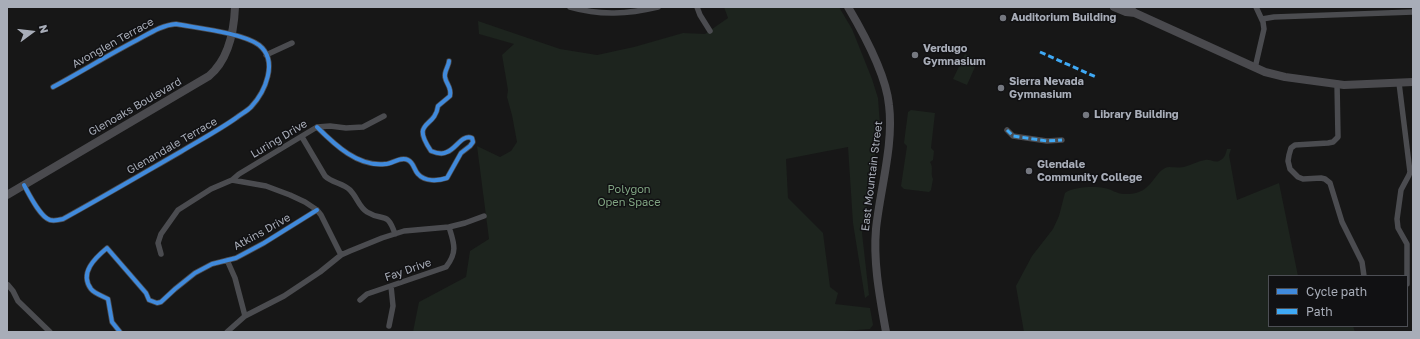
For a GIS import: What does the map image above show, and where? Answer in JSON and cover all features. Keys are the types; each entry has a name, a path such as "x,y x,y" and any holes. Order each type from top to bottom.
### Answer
{"main road":[{"name":"Glenoaks Boulevard","path":"7,195 209,76 221,63 226,54 231,35 235,7"},
{"name":"East Mountain Street","path":"848,7 867,43 881,75 889,104 890,134 876,228 875,257 886,332"},
{"path":"1114,7 1126,12 1135,13"},
{"path":"1128,7 1135,13 1265,72 1285,77 1360,85 1413,82"}],"street":[{"path":"570,7 594,12 617,14 658,7"},
{"path":"697,7 710,31"},
{"path":"1255,68 1264,29 1262,19 1256,7"},
{"path":"1262,19 1274,17 1413,12"},
{"name":"Avonglen Terrace","path":"53,87 162,26 176,24 231,35"},
{"path":"231,35 243,37 258,45 266,55 292,44"},
{"name":"Glenandale Terrace","path":"24,185 43,215 49,220 63,219 80,210 223,127 250,108 258,98 269,76 266,55"},
{"path":"317,127 336,145 354,157 379,165 387,164 403,158 409,160 422,178 432,181 447,178 461,153 473,142 472,138 465,138 446,153 438,154 431,151 425,143 422,128 437,112 438,106 450,96 451,92 445,77 449,61"},
{"path":"1337,83 1338,137 1333,142 1328,144 1295,145 1291,148 1288,161 1290,169 1298,177 1303,179 1321,178 1328,181 1331,185 1342,222 1362,262 1364,275"},
{"path":"1399,83 1410,172 1401,190 1397,225 1407,244 1407,275"},
{"name":"Luring Drive","path":"161,254 158,243 161,234 178,210 212,189 232,180 239,174 317,127 363,127 384,116"},
{"path":"1007,130 1013,136 1048,141 1062,140"},
{"path":"302,137 325,176 330,181 344,185 350,190 368,213 387,219 391,222 395,234"},
{"path":"232,180 266,186 305,202 317,210 341,255"},
{"name":"Atkins Drive","path":"120,332 112,322 108,299 91,289 87,279 88,270 94,259 107,248 146,292 149,300 155,303 161,302 195,273 212,264 236,258 264,243 317,210"},
{"path":"227,332 245,316 284,296 320,272 341,255 363,245 395,234 449,227 484,216"},
{"name":"Fay Drive","path":"360,300 367,294 446,267 451,261 454,248 449,227"},
{"path":"227,260 235,278 245,316"},
{"path":"8,285 18,301 50,332"},
{"path":"389,326 393,306 391,286"}],"green space":[{"name":"Polygon Open Space","path":"724,7 839,7 852,29 878,98 880,125 862,233 869,295 865,298 853,223 848,147 786,159 788,198 823,233 830,287 838,293 835,304 870,308 873,325 870,329 832,332 413,332 419,302 466,277 470,251 489,239 477,146 500,157 511,151 517,142 507,97 508,90 502,55 514,44 479,34 478,21 560,49 597,55 634,47 683,33 705,34 728,18"},
{"path":"965,54 978,60 967,85 953,79"},
{"path":"911,110 935,113 931,148 934,151 933,160 930,162 932,166 933,179 931,190 929,192 904,189 901,186 907,146 904,143 908,112"},
{"path":"1227,149 1231,149 1229,155 1237,200 1279,183 1298,275 1268,275 1268,327 1353,327 1355,332 1024,332 1016,286 1032,256 1053,229 1059,216 1065,193 1078,188 1100,187 1121,194 1134,193 1147,187 1159,172 1164,169 1169,167 1184,167 1205,160 1215,162 1219,161 1226,153"}],"marked path":[{"path":"1040,52 1096,77"},
{"path":"1007,130 1013,136 1047,141 1062,140"}],"cycle path":[{"path":"24,185 42,215 50,220 63,219 209,135 248,110 261,93 268,76 269,68 268,59 265,52 259,45 252,41 231,34 176,24 151,32 53,87"},
{"path":"317,127 339,147 356,158 366,162 385,164 405,159 410,161 421,177 428,180 440,180 447,178 461,153 473,142 472,138 468,137 445,153 439,153 431,151 425,141 423,129 433,118 438,106 450,96 450,88 445,75 449,61"},
{"path":"120,332 112,322 108,299 97,294 91,289 87,277 90,266 107,248 146,293 149,300 157,303 161,302 195,273 212,264 236,258 264,243 317,210"}],"place":[{"name":"Auditorium Building","path":"1003,18"},
{"name":"Verdugo Gymnasium","path":"915,55"},
{"name":"Sierra Nevada Gymnasium","path":"1001,88"},
{"name":"Library Building","path":"1086,115"},
{"name":"Glendale Community College","path":"1029,171"}]}
